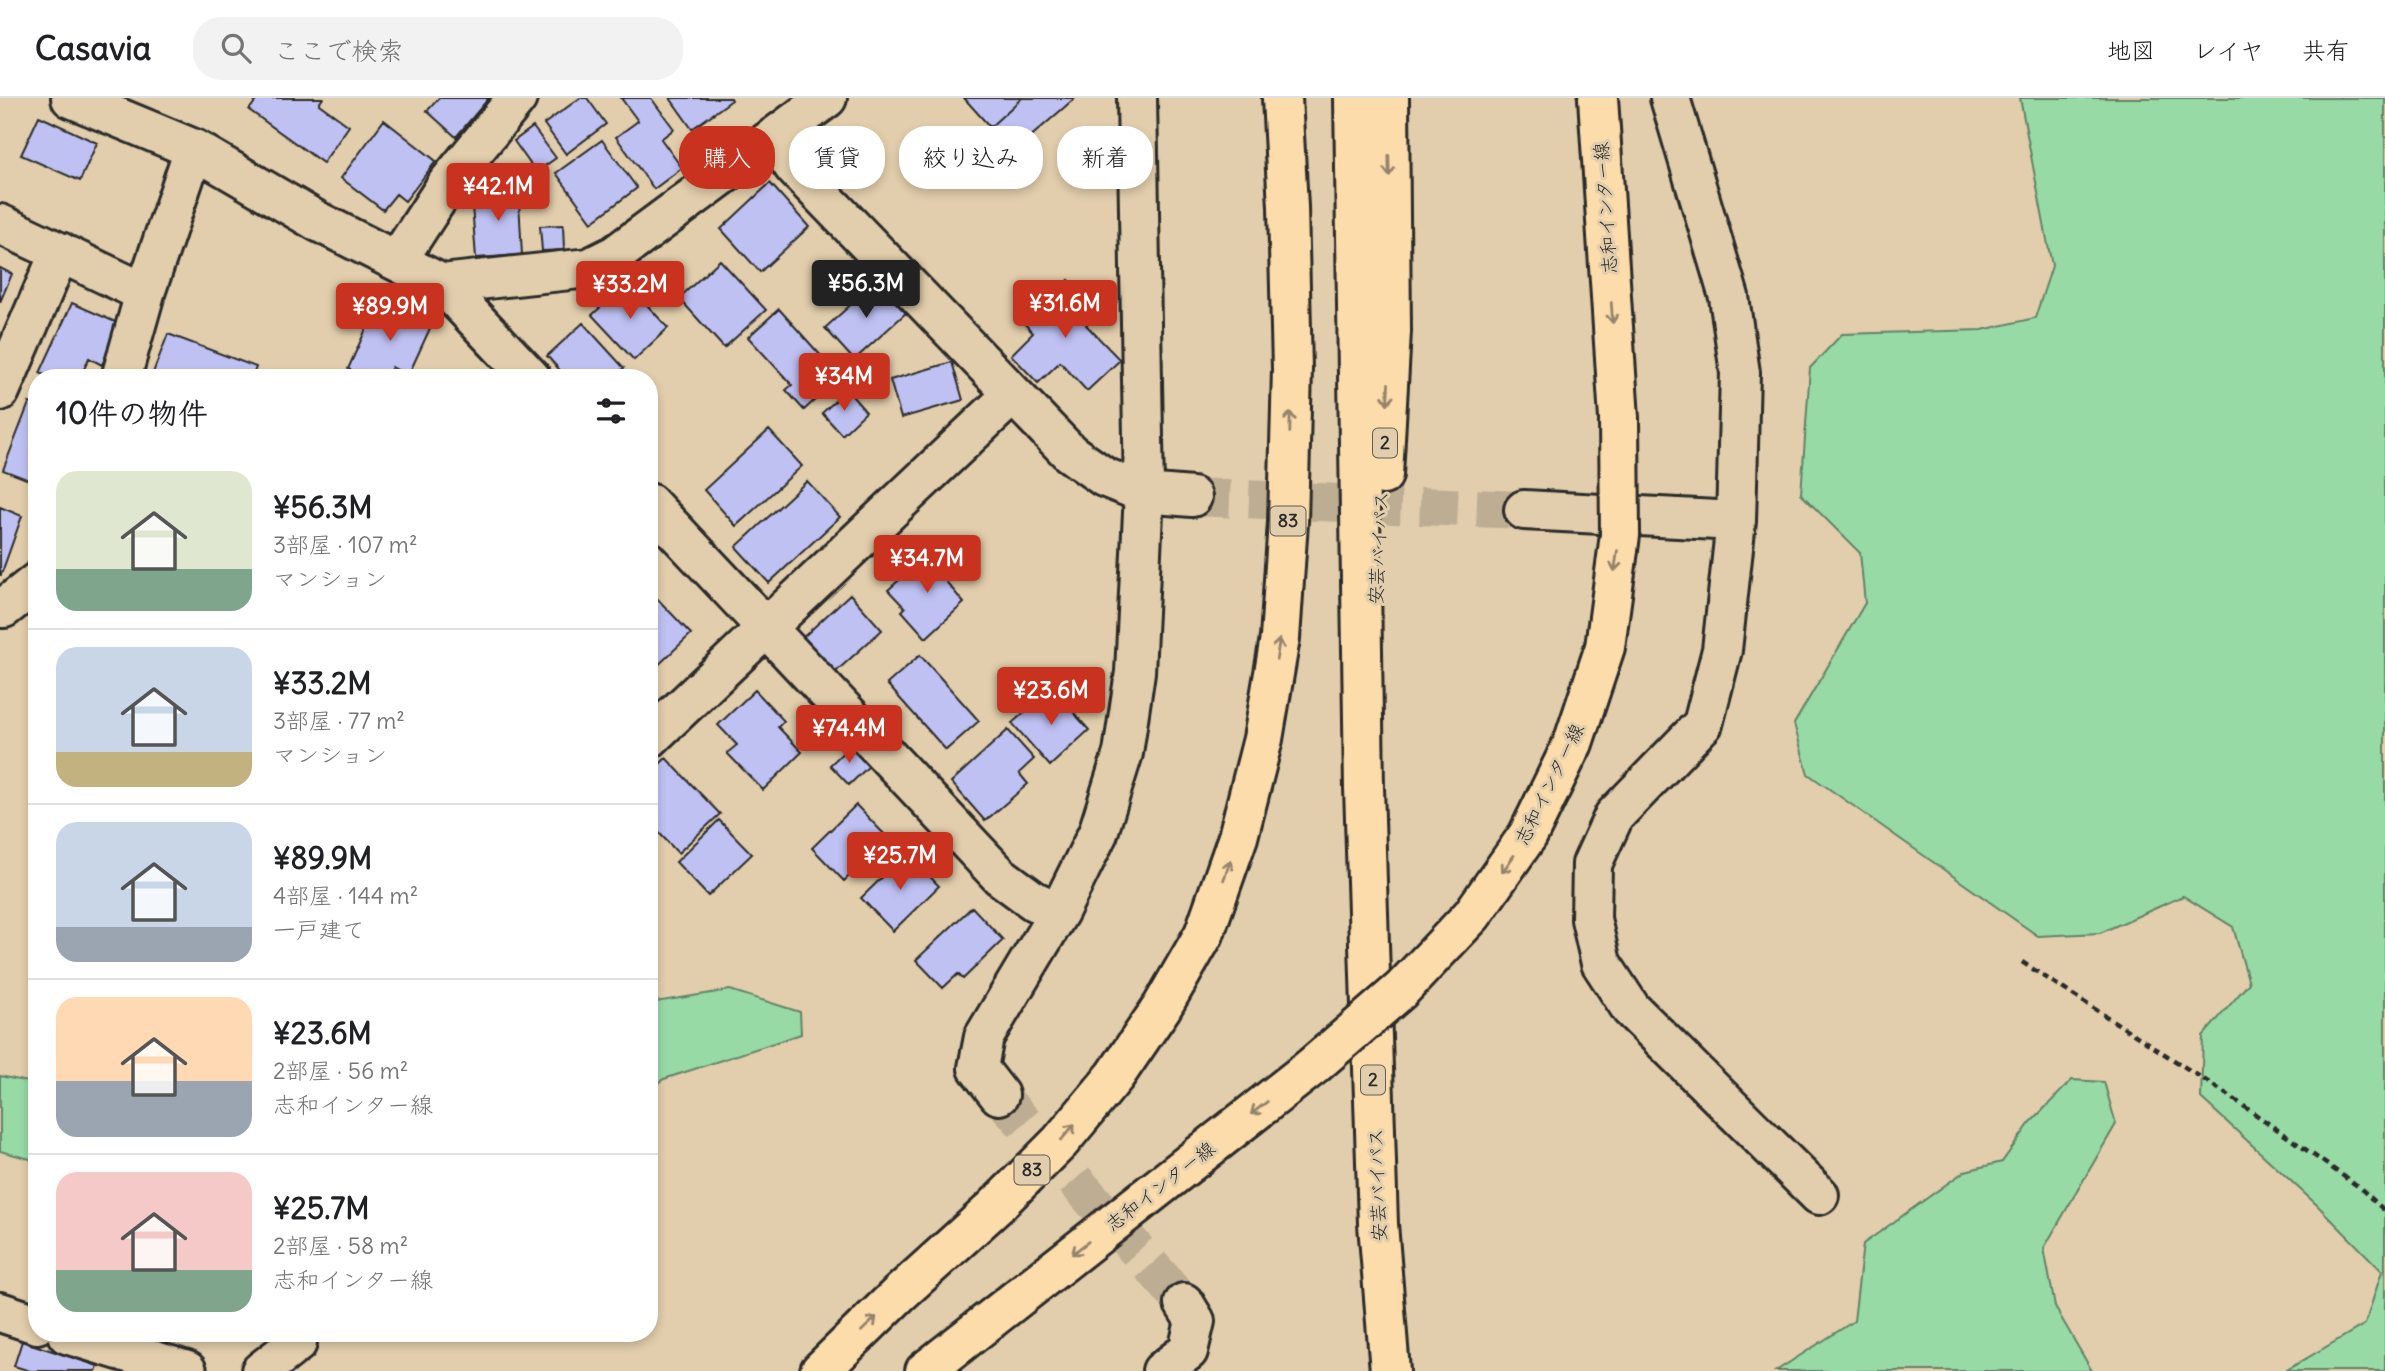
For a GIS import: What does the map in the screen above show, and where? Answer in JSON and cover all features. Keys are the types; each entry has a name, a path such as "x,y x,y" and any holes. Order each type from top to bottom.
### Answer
{"main road":[{"name":"83","path":"820,1371 899,1294 994,1208 1060,1142 1115,1076 1162,1007 1204,934 1238,836 1263,739 1280,638 1288,522 1292,369 1282,98"},
{"name":"安芸バイパス","path":"1354,98 1364,788 1378,1224 1390,1371"},
{"name":"安芸バイパス","path":"1364,788 1391,331 1388,98"},
{"name":"志和インター線","path":"925,1371 1313,1066 1401,990 1472,915 1528,835 1573,743 1605,647 1620,534 1619,419 1598,98"}],"street":[{"path":"71,98 127,109 317,221 442,284 522,369"},
{"path":"397,261 447,184 517,98"},
{"path":"775,136 827,98"},
{"path":"999,1095 978,1068 984,1037 1059,912 1098,833 1123,753 1135,672 1144,493 1137,98"},
{"path":"1670,98 1729,297 1740,373 1736,521 1722,650 1703,724 1614,816 1592,864 1591,919 1601,963 1631,1009 1819,1195"},
{"path":"775,138 794,167 1070,453 1104,477 1144,493 1192,496"},
{"path":"124,369 145,293 194,149"},
{"path":"442,284 589,268 615,255 704,189"},
{"path":"0,224 145,293"},
{"path":"0,391 60,252"},
{"path":"658,731 1012,395"},
{"path":"1524,510 1736,521"},
{"path":"658,513 1000,876 1034,901 1059,912"},
{"path":"0,608 4,608 28,589"},
{"path":"1162,1371 1188,1351 1195,1321 1184,1303"},
{"path":"0,1312 28,1321"},
{"path":"93,1342 187,1371"},
{"path":"261,1371 297,1343"}],"path":[{"path":"2022,962 2228,1095 2359,1187 2385,1211"}],"green space":[{"path":"2020,98 2385,98 2385,1371 2285,1371 2365,1324 2382,1271 2317,1205 2201,1098 2203,1036 2249,983 2233,927 2183,896 2100,933 2038,936 1808,774 1794,724 1865,603 1860,553 1801,494 1810,368 1842,334 1982,330 2035,318 2052,266"},
{"path":"730,990 800,1012 801,1034 658,1083 658,1002"},
{"path":"0,1076 28,1082 28,1159 0,1151"},
{"path":"2072,1080 2104,1082 2116,1124 2044,1248 2055,1307 2092,1371 1776,1371 1854,1321 1863,1244 1965,1171 2002,1162 2030,1123"}],"building":[{"path":"258,98 323,98 319,104 349,126 323,163 249,110"},
{"path":"439,98 489,98 456,137 427,111"},
{"path":"580,98 587,98 606,124 566,154 544,124"},
{"path":"621,98 651,98 674,129 661,139 679,164 679,170 654,189 616,137 638,121"},
{"path":"670,98 731,98 732,100 696,126 690,126"},
{"path":"964,98 1022,98 991,126"},
{"path":"1022,98 1075,98 1043,126 991,126"},
{"path":"39,116 97,143 80,181 21,155"},
{"path":"384,120 436,161 405,201 396,194 383,210 341,178"},
{"path":"533,127 556,158 536,172 514,141"},
{"path":"602,140 637,188 592,222 556,173"},
{"path":"518,183 522,255 476,258 472,205 487,204 486,186"},
{"path":"764,189 775,189 809,227 760,272 721,229"},
{"path":"563,225 564,250 542,251 540,226"},
{"path":"720,260 766,310 724,348 679,298"},
{"path":"0,268 12,274 0,302"},
{"path":"878,280 907,312 854,360 825,328"},
{"path":"1069,280 1099,312 1086,325 1120,360 1087,391 1060,362 1038,383 1011,355 1033,333 1024,323"},
{"path":"627,283 668,328 634,360 592,315"},
{"path":"379,300 432,324 411,369 348,369"},
{"path":"72,303 120,324 102,365 89,358 84,369 42,369"},
{"path":"779,309 840,377 804,410 786,390 792,385 748,337"},
{"path":"583,323 624,368 559,369 547,356"},
{"path":"168,334 256,367 255,369 154,369"},
{"path":"952,362 963,400 901,418 890,380"},
{"path":"847,390 866,412 842,435 822,413"},
{"path":"28,406 28,480 3,470"},
{"path":"769,430 802,466 736,526 704,490"},
{"path":"807,481 840,517 769,583 736,547"},
{"path":"0,507 22,516 1,575 0,575"},
{"path":"930,552 949,573 943,578 964,603 926,638 902,611 905,608 888,590"},
{"path":"850,594 882,630 831,676 799,641"},
{"path":"658,599 691,634 658,665"},
{"path":"920,655 979,721 946,750 887,684"},
{"path":"1052,688 1089,730 1050,766 1012,723"},
{"path":"755,690 784,721 778,727 802,752 763,790 727,753 737,745 718,725"},
{"path":"1008,730 1034,759 1019,773 1028,784 985,821 951,782"},
{"path":"850,746 869,766 849,785 830,765"},
{"path":"666,758 720,814 678,853 658,832 658,766"},
{"path":"856,805 888,838 844,881 812,848"},
{"path":"719,820 752,854 708,896 676,862"},
{"path":"907,853 939,886 893,931 861,898"},
{"path":"972,907 1003,940 963,979 958,974 943,988 916,960"},
{"path":"22,1341 98,1366 96,1371 30,1371 14,1366"}],"tunnel":[{"path":"1192,497 1524,510"},
{"path":"999,1095 1184,1303"}]}
